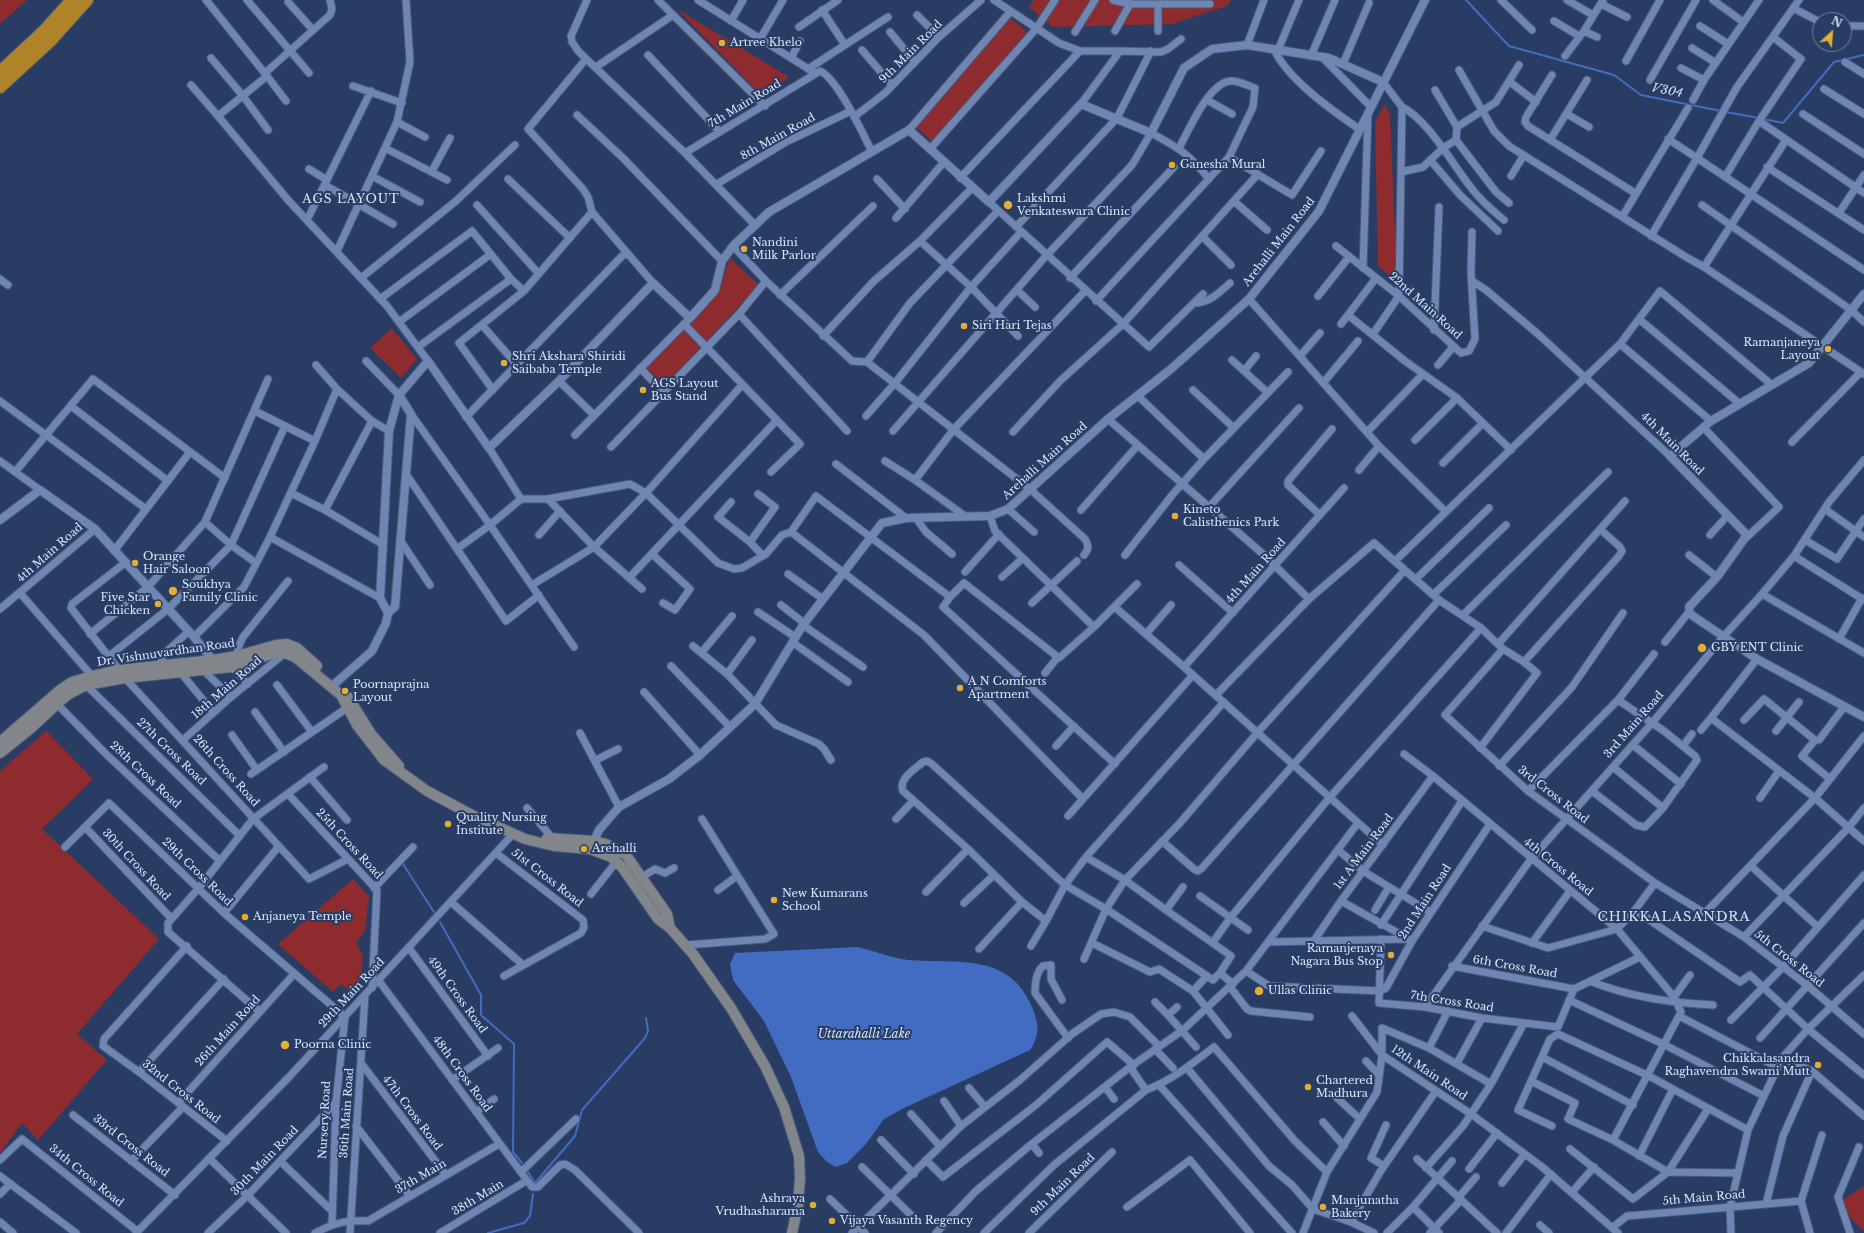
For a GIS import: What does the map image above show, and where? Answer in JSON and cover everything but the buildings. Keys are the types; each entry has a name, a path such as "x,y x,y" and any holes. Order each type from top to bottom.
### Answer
{"highway":[{"path":"0,72 43,32 72,0"},
{"path":"0,87 51,40 87,0"}],"main road":[{"name":"Dr. Vishnuvardhan Road","path":"0,753 30,729 69,694 86,685 122,674 158,666 237,656 276,645 287,644 297,648 333,685 341,695 347,708 371,745 384,760 397,771 438,798 513,834 535,842 592,845 606,844 626,855 667,914 670,928"},
{"name":"Dr. Vishnuvardhan Road","path":"0,742 60,690 72,682 92,676 181,673 220,669 232,667 277,652 295,657 348,696 372,734 394,761 415,778 474,811 534,835 592,845 617,861 658,919 670,928 686,945 732,1008 765,1066 784,1107 800,1156 799,1191 795,1231"}],"street":[{"path":"206,0 286,101"},
{"path":"247,0 309,73"},
{"path":"218,116 243,96 330,15 332,9 330,0"},
{"path":"337,251 397,122 410,62 406,0"},
{"path":"587,0 572,30 572,42 586,59 717,184 754,226"},
{"path":"660,0 673,15 765,106"},
{"path":"731,20 744,0"},
{"path":"760,39 783,0"},
{"path":"798,27 838,0"},
{"name":"9th Main Road","path":"852,114 892,86 939,37 981,0"},
{"path":"994,0 1059,44 1080,51 1161,52 1168,49 1181,39"},
{"path":"930,149 1036,29 1055,0"},
{"path":"1075,32 1096,0"},
{"path":"1113,0 1130,4 1210,4"},
{"path":"1247,45 1264,0"},
{"path":"1276,50 1299,0"},
{"path":"1311,56 1335,0"},
{"name":"Arehalli Main Road","path":"592,845 599,830 619,807 669,779 700,755 755,704 804,624 882,523 906,518 990,516 1008,509 1031,490 1108,419 1138,396 1249,299 1319,210 1424,0"},
{"path":"1501,0 1532,30"},
{"path":"1567,0 1593,15"},
{"path":"1626,61 1660,0"},
{"path":"1650,80 1696,0"},
{"path":"1693,100 1704,80 1759,0"},
{"path":"1652,236 1737,87 1799,0"},
{"path":"701,1 808,69 815,73 824,73 852,114 872,152"},
{"path":"1719,1 1743,22"},
{"path":"288,2 313,30"},
{"path":"1565,56 1584,31 1602,2 1627,17"},
{"path":"1343,64 1369,3"},
{"path":"1115,31 1130,4"},
{"path":"1158,5 1158,31"},
{"path":"1793,8 1812,18"},
{"path":"822,10 845,45"},
{"path":"575,435 687,321 715,290 722,261 733,246 769,212 909,130 1010,12"},
{"path":"596,67 673,15"},
{"path":"917,15 939,37"},
{"path":"808,69 888,17"},
{"path":"1554,21 1579,36"},
{"path":"1700,26 1728,44"},
{"path":"1852,26 1864,26"},
{"path":"1584,31 1597,38"},
{"path":"890,32 915,62"},
{"path":"1725,177 1760,119 1801,59 1772,37"},
{"path":"791,58 800,41"},
{"path":"893,431 1046,256 1132,165 1151,133 1184,68 1212,49 1247,45 1322,57 1343,64 1383,82 1402,107 1413,114 1442,148 1480,198 1504,220"},
{"path":"1692,48 1716,63"},
{"path":"862,50 892,86"},
{"path":"1276,50 1285,67 1330,109 1359,129"},
{"path":"960,178 1080,51"},
{"path":"989,202 1081,104 1120,51"},
{"path":"866,416 895,383 1018,230 1117,118 1151,51"},
{"path":"648,55 720,132"},
{"path":"1322,57 1369,110 1363,268"},
{"path":"211,58 243,96 268,130"},
{"path":"586,59 528,129 583,189 588,197 592,212 687,321 707,348 800,444 771,472"},
{"path":"1845,62 1864,74"},
{"path":"1457,127 1496,102 1510,82 1519,65"},
{"path":"1682,68 1704,80"},
{"path":"1459,70 1494,131 1509,146 1704,267 1862,373 1792,442"},
{"name":"7th Main Road","path":"686,153 765,106 815,73"},
{"path":"1552,75 1526,117 1528,126 1635,193"},
{"path":"1096,301 1229,157 1253,107 1255,88 1232,80 1222,83 1211,93 1179,148"},
{"path":"1550,140 1588,80"},
{"path":"1510,82 1536,102"},
{"path":"191,85 261,170 337,251 399,322 489,448 520,499"},
{"path":"353,86 402,103"},
{"path":"1824,89 1864,114"},
{"path":"1435,90 1457,127 1456,140 1496,192 1509,203"},
{"path":"307,220 371,91"},
{"path":"1207,100 1232,114"},
{"path":"1081,104 1151,133 1179,148 1192,158 1209,179"},
{"path":"1373,334 1399,296 1402,107"},
{"path":"1622,217 1635,193 1688,108"},
{"name":"8th Main Road","path":"717,184 786,142 852,114"},
{"path":"1567,114 1589,127"},
{"path":"1803,114 1864,154"},
{"path":"577,115 623,158 722,261"},
{"path":"1760,119 1786,140 1864,193"},
{"path":"397,122 425,137"},
{"path":"909,130 1070,278 1149,347 1203,294"},
{"path":"432,171 450,138"},
{"path":"1668,139 1864,270"},
{"path":"1401,172 1418,169 1430,161 1442,148 1456,140"},
{"path":"1704,267 1767,167 1786,140"},
{"path":"361,278 456,201 515,145"},
{"path":"385,148 447,180"},
{"path":"1229,157 1292,195 1321,151"},
{"path":"1511,176 1524,155"},
{"path":"1430,161 1460,195 1498,231"},
{"path":"896,218 944,162"},
{"path":"1070,278 1174,166"},
{"path":"1767,167 1864,230"},
{"path":"309,169 326,183 393,224"},
{"path":"1013,432 1060,381 1123,324 1258,174"},
{"path":"1839,213 1864,175"},
{"path":"372,176 420,202"},
{"path":"508,179 570,238"},
{"path":"877,179 905,209"},
{"path":"823,336 874,281 920,241 972,188"},
{"path":"1234,202 1267,230"},
{"path":"1702,205 1851,310 1864,322"},
{"path":"477,206 539,274"},
{"path":"780,295 873,206"},
{"path":"1434,330 1440,207"},
{"path":"868,362 910,303 946,263 998,211"},
{"path":"493,390 459,343 524,291 592,212"},
{"path":"380,299 472,231 511,280 524,291"},
{"path":"1472,232 1472,281"},
{"path":"1202,236 1230,265"},
{"path":"920,241 971,287 1018,336"},
{"path":"733,246 780,295 852,361 868,362 1031,490 1085,539 1089,545 1088,550 1084,555"},
{"name":"22nd Main Road","path":"1336,246 1399,296 1434,330 1461,353 1469,350 1475,339 1472,281"},
{"path":"466,417 626,252"},
{"path":"399,322 491,254"},
{"path":"1318,296 1349,257"},
{"path":"1341,324 1376,278"},
{"path":"0,279 8,285"},
{"path":"418,347 511,280"},
{"path":"611,447 739,314 766,281"},
{"name":"4th Main Road","path":"1472,281 1486,290 1587,377 1670,456 1746,533 1746,538"},
{"path":"489,448 559,380 653,282"},
{"path":"1194,303 1202,303 1215,296 1230,283"},
{"path":"1017,290 1035,306"},
{"path":"916,480 954,429 1085,291"},
{"path":"1395,561 1620,344 1660,291 1772,385"},
{"path":"1670,456 1711,421 1809,363 1864,294"},
{"path":"1249,299 1379,446 1446,512"},
{"path":"739,314 847,431"},
{"path":"1348,315 1373,334 1405,362 1457,398 1511,450"},
{"path":"1639,319 1740,404"},
{"path":"482,325 517,365"},
{"path":"1300,356 1320,333"},
{"path":"1323,383 1358,341"},
{"path":"1620,344 1711,421"},
{"path":"1438,365 1453,347"},
{"path":"1244,371 1256,356"},
{"path":"1232,360 1268,393"},
{"path":"366,361 399,395 574,647"},
{"path":"388,613 380,598 389,431 399,395 428,361"},
{"path":"316,365 337,389 372,421 389,431"},
{"path":"640,368 664,393"},
{"path":"1125,555 1182,483 1288,372"},
{"path":"1367,432 1423,374"},
{"path":"15,472 93,379 225,478"},
{"path":"90,634 148,587 205,522 268,379"},
{"path":"559,380 594,415"},
{"path":"532,585 594,547 646,493 742,385"},
{"path":"158,666 165,653 191,634 244,587 291,493 337,389"},
{"path":"1193,390 1234,428"},
{"path":"1138,396 1204,459"},
{"path":"1415,440 1457,398"},
{"path":"0,400 146,509"},
{"path":"71,406 168,481"},
{"path":"1209,507 1299,408"},
{"path":"255,411 315,441"},
{"path":"333,685 372,651 386,623 388,613 395,606 411,414"},
{"path":"1108,419 1276,566 1309,598"},
{"path":"629,578 777,420"},
{"path":"325,510 372,421"},
{"path":"1443,463 1483,422"},
{"path":"108,658 168,609 231,546 285,426"},
{"path":"1665,642 1689,612 1691,605 1716,577 1746,538 1779,507 1703,427"},
{"path":"1320,515 1288,485 1288,481 1332,429"},
{"path":"1081,510 1138,445"},
{"path":"1359,470 1379,446"},
{"path":"114,550 190,452"},
{"name":"3rd Main Road","path":"1425,1007 1452,966 1531,859 1652,724 1723,637 1794,556 1825,508 1864,460"},
{"path":"0,461 95,529 191,634 220,669"},
{"path":"885,461 916,480 965,516"},
{"path":"836,464 906,518"},
{"path":"1463,615 1608,472"},
{"path":"406,474 506,621 538,595"},
{"path":"457,549 490,525 520,499 548,499 630,484 646,493 718,563 734,569 742,568 763,556 782,535 790,532 816,496 950,597"},
{"name":"4th Main Road","path":"1184,667 1276,566 1344,488"},
{"path":"0,520 40,490"},
{"path":"291,493 325,510 382,544"},
{"path":"750,542 775,508 758,494"},
{"path":"548,499 594,547 642,590"},
{"path":"1501,646 1601,530 1624,501"},
{"path":"731,502 718,517 750,542 763,556"},
{"path":"1416,579 1489,508"},
{"path":"1825,508 1864,538"},
{"path":"1008,509 1034,532"},
{"path":"539,535 560,511"},
{"path":"1710,536 1728,515"},
{"path":"990,516 993,528 998,534 1094,627"},
{"path":"916,518 926,532 952,554"},
{"path":"1805,540 1837,559 1864,519"},
{"path":"205,522 231,546 256,563"},
{"path":"1162,841 1198,871 1294,765 1436,598 1506,525"},
{"name":"4th Main Road","path":"0,609 95,529"},
{"path":"1524,662 1622,551 1620,547 1601,530"},
{"path":"790,532 924,635 1083,800"},
{"path":"965,572 998,534"},
{"path":"270,537 380,598"},
{"path":"400,540 430,584"},
{"path":"1216,695 1309,598 1374,543 1436,598 1481,628 1501,646 1537,673 1480,748"},
{"path":"652,554 690,589 675,610 663,603"},
{"path":"1690,555 1716,577"},
{"path":"1794,556 1863,599 1839,639"},
{"path":"1002,577 1023,558"},
{"path":"1032,603 1077,561"},
{"name":"26th Cross Road","path":"126,562 72,604 72,612 122,674 184,740 253,819 309,879 348,859"},
{"path":"1179,564 1233,613"},
{"path":"1084,959 1106,910 1125,880 1162,841 1258,732 1405,570"},
{"path":"788,574 823,599"},
{"path":"237,656 238,648 243,637 288,581"},
{"path":"1058,658 964,583 950,597 943,607 1115,764"},
{"path":"1045,672 1058,658 1064,656 1137,584"},
{"path":"20,593 92,676"},
{"path":"1762,594 1864,653"},
{"path":"781,605 804,624 863,667"},
{"path":"1146,634 1172,605"},
{"path":"1113,608 1193,674 1383,845"},
{"path":"758,612 848,682"},
{"path":"1689,612 1692,616 1757,660 1864,717"},
{"path":"1499,766 1572,687 1623,613"},
{"path":"702,652 732,616"},
{"path":"1213,942 1231,917 1330,797 1481,628"},
{"path":"727,674 752,640"},
{"path":"693,646 727,674 763,713 782,729 819,744 831,760"},
{"name":"3rd Cross Road","path":"1501,646 1446,715 1499,766 1528,791 1655,883"},
{"name":"18th Main Road","path":"184,740 213,712 285,653"},
{"path":"1528,791 1618,700 1654,654"},
{"path":"224,658 248,684"},
{"path":"1701,730 1757,660"},
{"path":"671,666 730,727"},
{"path":"204,671 231,697"},
{"path":"181,673 213,712"},
{"path":"1068,816 1193,674"},
{"name":"27th Cross Road","path":"86,685 239,835"},
{"path":"277,685 312,732"},
{"path":"644,692 700,755"},
{"path":"1744,720 1763,699 1788,717 1815,740"},
{"path":"1592,791 1641,828 1648,825 1663,808 1697,760 1695,756 1683,746 1618,700"},
{"path":"1031,946 1065,885 1086,857 1224,702"},
{"path":"1776,731 1799,702"},
{"name":"28th Cross Road","path":"57,704 106,754 220,861"},
{"path":"1830,779 1802,756 1815,740 1819,740 1844,706"},
{"path":"232,736 254,772 347,708"},
{"path":"255,712 284,752"},
{"path":"1711,718 1815,798 1864,841"},
{"path":"1056,746 1074,726"},
{"path":"580,733 596,760 619,807"},
{"path":"1683,746 1692,734"},
{"path":"1705,913 1815,798 1864,736"},
{"path":"1633,745 1681,784"},
{"path":"596,760 618,749"},
{"name":"4th Cross Road","path":"1404,754 1434,776 1531,859 1617,929 1675,1000 1680,1014"},
{"path":"1046,921 1022,902 968,849 913,801 903,791 901,786 902,781 923,762 928,761 1065,885 1213,980 1220,973 1231,956 1125,880 1086,857"},
{"path":"260,1012 224,979 168,932 168,923 198,889 253,819 324,767"},
{"path":"1613,767 1663,808"},
{"path":"1760,798 1779,771"},
{"name":"1st A Main Road","path":"1313,942 1341,901 1434,776"},
{"path":"310,777 347,820"},
{"name":"25th Cross Road","path":"288,794 377,890 372,988"},
{"path":"896,819 913,801"},
{"path":"1381,925 1462,801"},
{"name":"29th Cross Road","path":"85,827 108,802 224,913 345,1017"},
{"path":"527,808 553,839"},
{"path":"1744,938 1849,827 1864,808"},
{"path":"686,945 765,939 774,934 702,820"},
{"path":"936,1233 976,1191 1032,1144 1132,1066 1183,1030 1246,971 1358,823"},
{"name":"2nd Main Road","path":"1380,991 1388,986 1410,940 1490,824"},
{"path":"65,847 85,827"},
{"name":"30th Cross Road","path":"85,827 171,918"},
{"name":"29th Main Road","path":"136,1232 227,1142 379,981 513,834"},
{"path":"224,913 279,846"},
{"path":"374,888 413,847"},
{"path":"926,892 968,849"},
{"path":"1338,850 1363,871 1430,912"},
{"name":"51st Cross Road","path":"496,852 583,920 584,927 581,933 523,965"},
{"path":"591,894 617,861"},
{"path":"1751,866 1818,926"},
{"path":"642,877 655,869 666,873 674,868"},
{"path":"1731,1020 1783,967 1864,874"},
{"path":"964,903 994,875"},
{"path":"718,890 737,876"},
{"path":"1482,926 1548,948 1617,929 1635,910 1655,883"},
{"name":"5th Cross Road","path":"1655,883 1744,938 1808,986 1864,1034"},
{"path":"1166,910 1183,887"},
{"path":"1375,910 1389,887"},
{"path":"1532,943 1570,891"},
{"path":"1200,896 1248,930"},
{"path":"1341,901 1381,925 1410,940"},
{"path":"451,902 523,965 504,976"},
{"path":"979,949 1022,902"},
{"path":"1635,910 1740,982 1750,975 1808,1029 1864,1075"},
{"path":"1760,1038 1864,923"},
{"path":"1268,942 1381,939 1410,940"},
{"path":"1246,971 1269,986 1380,991 1381,939"},
{"path":"1096,945 1150,972 1159,969 1193,991 1228,1035"},
{"name":"32nd Cross Road","path":"186,946 104,1039 103,1046 120,1060 139,1072 227,1142"},
{"name":"49th Cross Road","path":"409,948 488,1056"},
{"path":"1574,989 1640,957"},
{"path":"1062,1000 1051,979 1051,965 1043,966 1039,969 1035,993 1068,1038"},
{"name":"6th Cross Road","path":"1452,966 1574,989"},
{"path":"1220,973 1251,1011 1310,1017"},
{"name":"26th Main Road","path":"131,1161 294,974"},
{"path":"1732,1233 1730,1207 1748,1130 1777,1067 1782,1058 1808,1029 1864,975"},
{"path":"1193,991 1206,976"},
{"path":"1675,1000 1690,976"},
{"path":"139,1072 224,979"},
{"name":"48th Cross Road","path":"379,981 521,1172 526,1181"},
{"path":"1590,981 1610,989 1714,1005"},
{"name":"7th Cross Road","path":"1380,991 1378,1003 1425,1007 1482,1018 1558,1027 1572,1002 1574,989"},
{"name":"36th Main Road","path":"350,1233 365,995"},
{"path":"1154,1002 1183,1030 1196,1047"},
{"path":"1572,1002 1665,1044 1764,1096"},
{"path":"1168,1015 1177,1007"},
{"path":"1429,1048 1448,1011"},
{"path":"852,1233 914,1174 940,1145 961,1126 1020,1080 1068,1038 1101,1014 1114,1012 1130,1017 1173,1068"},
{"path":"1614,1140 1649,1076 1680,1014 1777,1067"},
{"path":"1352,1016 1382,1055"},
{"name":"Nursery Road","path":"332,1224 336,1102 345,1017"},
{"path":"1457,1063 1482,1018"},
{"path":"1426,1168 1463,1126 1491,1084 1524,1023"},
{"path":"1382,1055 1382,1028 1429,1048 1491,1084"},
{"path":"1552,1126 1518,1110 1550,1039 1558,1034 1649,1076 1748,1130"},
{"path":"926,1160 943,1177 1036,1106 1107,1042 1132,1066 1146,1090"},
{"path":"984,1233 1054,1165 1146,1090 1159,1085 1186,1068 1214,1047 1295,1141 1327,1172"},
{"path":"452,1080 498,1048"},
{"name":"12th Main Road","path":"1303,1233 1327,1172 1377,1092 1382,1055 1497,1133 1551,1174 1616,1230"},
{"path":"1542,1057 1633,1106"},
{"path":"1782,1058 1812,1071 1864,1116"},
{"path":"1366,1062 1379,1075"},
{"name":"47th Cross Road","path":"361,1063 446,1175"},
{"path":"1186,1068 1269,1166 1292,1185 1313,1209 1351,1222 1374,1233"},
{"path":"1766,1204 1783,1136 1812,1071"},
{"path":"1530,1081 1575,1103 1568,1119 1614,1140 1668,1172 1737,1173"},
{"path":"1159,1085 1292,1233"},
{"path":"1105,1087 1114,1099"},
{"path":"969,1088 985,1107"},
{"path":"1639,1156 1673,1089"},
{"path":"1351,1222 1384,1166 1436,1091"},
{"path":"1336,1097 1360,1119"},
{"path":"476,1112 494,1099"},
{"path":"944,1101 961,1126"},
{"name":"30th Main Road","path":"208,1233 247,1196 336,1102"},
{"path":"1570,1148 1633,1199 1668,1172 1708,1109"},
{"path":"911,1114 940,1145"},
{"name":"33rd Cross Road","path":"73,1115 175,1195"},
{"path":"521,1172 576,1120"},
{"path":"1323,1122 1344,1146"},
{"path":"1384,1166 1371,1158 1386,1124"},
{"path":"356,1126 410,1196"},
{"path":"1469,1169 1497,1133"},
{"path":"1810,1233 1801,1201 1822,1135"},
{"name":"34th Cross Road","path":"0,1160 22,1139 136,1232"},
{"path":"881,1140 914,1174"},
{"name":"37th Main","path":"315,1233 332,1224 351,1220 368,1221 499,1144"},
{"path":"1032,1144 1039,1153"},
{"path":"1850,1233 1838,1197 1859,1147"},
{"name":"9th Main Road","path":"1030,1233 1112,1152"},
{"path":"1502,1183 1525,1154"},
{"path":"210,1158 286,1233"},
{"path":"1417,1159 1497,1233"},
{"path":"1127,1207 1190,1160 1250,1233"},
{"path":"280,1161 332,1211"},
{"path":"1387,1233 1413,1207 1436,1178 1452,1161"},
{"path":"526,1181 532,1187 538,1187 560,1165 565,1164 575,1170 639,1233"},
{"path":"862,1167 917,1221"},
{"path":"1572,1192 1594,1167"},
{"path":"1506,1233 1551,1174"},
{"path":"0,1176 76,1233"},
{"path":"1413,1207 1435,1231 1476,1177"},
{"name":"38th Main","path":"440,1233 526,1181"},
{"path":"0,1194 10,1184"},
{"path":"830,1199 865,1233"},
{"name":"5th Main Road","path":"1616,1230 1627,1216 1801,1201"},
{"path":"0,1222 13,1233"},
{"path":"1540,1225 1548,1233"}],"shaded area":[{"path":"0,0 27,0 0,24"},
{"path":"1034,0 1231,0 1227,6 1172,24 1053,27 1029,7"},
{"name":"Artree Khelo","path":"677,9 789,77 763,97"},
{"path":"1010,17 1027,32 933,142 916,127"},
{"path":"1385,104 1390,114 1397,278 1389,275 1378,266 1375,122"},
{"path":"730,258 759,285 664,386 646,368 718,292"},
{"path":"392,328 417,359 401,378 370,348"},
{"path":"46,731 93,779 42,829 159,939 77,1034 107,1060 38,1140 22,1123 0,1153 0,771"},
{"path":"353,879 369,896 365,931 356,942 363,955 361,979 349,991 341,984 333,992 278,944"},
{"path":"1864,1186 1864,1231 1845,1213 1843,1200"}],"water":[{"name":"Uttarahalli Lake","path":"858,947 908,960 963,962 980,964 996,969 1010,977 1022,989 1036,1018 1037,1034 1036,1040 1030,1050 904,1108 884,1119 866,1144 847,1163 836,1167 827,1162 818,1152 791,1077 764,1021 733,980 730,964 735,953"}],"waterway":[{"name":"V304","path":"1466,0 1509,46 1614,75 1641,95 1721,111"},
{"name":"V304","path":"1763,119 1783,123 1834,62 1864,55"},
{"name":"V304","path":"1726,112 1759,118"},
{"path":"403,864 434,912"},
{"path":"440,922 481,995 481,1015 514,1044 513,1152 522,1163"},
{"path":"528,1172 535,1183 575,1136 582,1110 645,1038 648,1031 646,1018"},
{"path":"488,1233 524,1223 530,1216 533,1194"}],"place":[{"name":"Artree Khelo","path":"722,43"},
{"name":"Ganesha Mural","path":"1172,165"},
{"name":"Lakshmi Venkateswara Clinic","path":"1008,205"},
{"name":"Nandini Milk Parlor","path":"744,249"},
{"name":"Siri Hari Tejas","path":"964,326"},
{"name":"Ramanjaneya Layout","path":"1828,349"},
{"name":"Shri Akshara Shiridi Saibaba Temple","path":"504,363"},
{"name":"AGS Layout Bus Stand","path":"643,390"},
{"name":"Kineto Calisthenics Park","path":"1175,516"},
{"name":"Orange Hair Saloon","path":"135,563"},
{"name":"Soukhya Family Clinic","path":"173,591"},
{"name":"Five Star Chicken","path":"158,604"},
{"name":"GBY ENT Clinic","path":"1702,648"},
{"name":"A N Comforts Apartment","path":"960,688"},
{"name":"Poornaprajna Layout","path":"345,691"},
{"name":"Quality Nursing Institute","path":"448,824"},
{"name":"Arehalli","path":"584,849"},
{"name":"New Kumarans School","path":"774,900"},
{"name":"Anjaneya Temple","path":"245,917"},
{"name":"Ramanjenaya Nagara Bus Stop","path":"1391,955"},
{"name":"Ullas Clinic","path":"1259,991"},
{"name":"Poorna Clinic","path":"285,1045"},
{"name":"Chikkalasandra Raghavendra Swami Mutt","path":"1818,1065"},
{"name":"Chartered Madhura","path":"1308,1087"},
{"name":"Ashraya Vrudhasharama","path":"813,1205"},
{"name":"Manjunatha Bakery","path":"1323,1207"},
{"name":"Vijaya Vasanth Regency","path":"832,1221"}],"district":[{"name":"AGS LAYOUT","path":"351,200"},
{"name":"CHIKKALASANDRA","path":"1674,917"}]}
